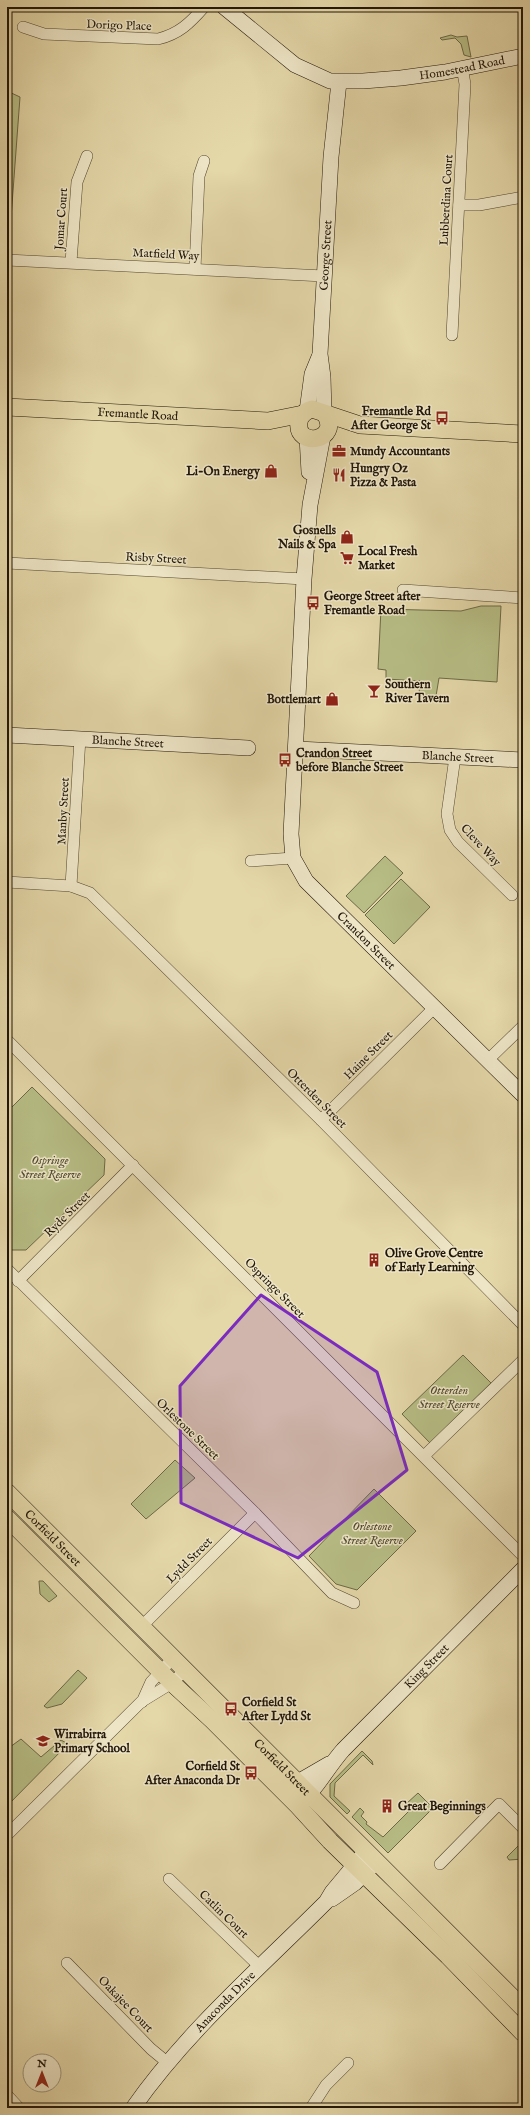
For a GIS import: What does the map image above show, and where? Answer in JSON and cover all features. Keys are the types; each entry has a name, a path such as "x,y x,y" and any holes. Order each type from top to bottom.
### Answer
{"main road":[{"path":"224,7 275,50 290,71 304,80 333,86"},
{"name":"Homestead Road","path":"333,86 382,85 401,78 523,56"},
{"name":"George Street","path":"315,413 312,374 320,354 331,157 333,86"},
{"name":"Fremantle Road","path":"7,407 268,421 314,434 360,425"},
{"path":"310,505 308,490 309,459 314,434 329,423 315,413 299,423 314,434"},
{"name":"Fremantle Road","path":"268,421 315,413 360,425 523,434"},
{"path":"297,749 304,579 314,434"},
{"name":"Blanche Street","path":"7,735 248,748"},
{"name":"Blanche Street","path":"297,749 523,760"},
{"name":"Crandon Street","path":"297,749 291,834 292,858 306,881 523,1095"},
{"name":"Corfield Street","path":"7,1492 180,1663 292,1788 298,1806 330,1841 365,1863 523,2008"},
{"name":"Corfield Street","path":"7,1518 166,1677 292,1788 310,1794 365,1863 523,2033"},
{"name":"King Street","path":"298,1806 310,1794 331,1763 523,1570"},
{"name":"King Street","path":"292,1788 331,1763"},
{"name":"Anaconda Drive","path":"135,2107 168,2062 195,2032 365,1863"}],"street":[{"name":"Dorigo Place","path":"23,27 44,34 158,39 169,37 182,29 204,7"},
{"name":"Lubberdina Court","path":"452,335 465,84 462,67"},
{"name":"Jomar Court","path":"71,262 76,182 87,156"},
{"path":"195,269 199,176 204,161"},
{"path":"459,205 479,205 523,197"},
{"name":"Matfield Way","path":"7,260 71,262 324,276"},
{"name":"Risby Street","path":"7,563 304,579"},
{"path":"403,590 523,598"},
{"name":"Manby Street","path":"71,886 80,738"},
{"name":"Cleve Way","path":"455,757 447,814 450,830 458,842 512,895"},
{"path":"251,861 292,858"},
{"path":"7,882 71,886"},
{"name":"Otterden Street","path":"71,886 90,893 321,1120 523,1325"},
{"name":"Haine Street","path":"321,1120 434,1008"},
{"path":"488,1060 523,1026"},
{"name":"Ospringe Street","path":"7,1040 523,1556"},
{"name":"Ryde Street","path":"18,1281 133,1165"},
{"name":"Orlestone Street","path":"7,1270 255,1513 332,1593 354,1603"},
{"path":"424,1456 523,1360"},
{"name":"Lydd Street","path":"142,1626 255,1513"},
{"path":"7,1835 180,1663"},
{"path":"141,1702 151,1682 166,1677 180,1663"},
{"path":"440,1864 500,1804 523,1828"},
{"name":"Catlin Court","path":"169,1879 260,1967"},
{"name":"Oakajee Court","path":"67,1963 151,2049 168,2062"},
{"path":"311,2108 326,2085 348,2063"},
{"path":"7,2095 19,2108"}],"highlighted area":[{"path":"261,1295 377,1372 407,1470 298,1558 181,1503 180,1386"}],"green space":[{"path":"451,35 457,37 467,36 471,57 464,55 461,44 455,38 442,40 440,38"},
{"path":"7,91 20,97 9,245 7,245"},
{"path":"481,606 501,606 497,682 439,678 436,696 419,694 420,681 386,679 386,670 378,669 381,609 461,611"},
{"path":"385,856 403,873 364,913 346,896"},
{"path":"401,879 430,907 394,944 365,915"},
{"name":"Ospringe Street Reserve","path":"32,1087 105,1159 104,1175 26,1250 9,1250 7,1247 7,1112"},
{"name":"Otterden Street Reserve","path":"463,1355 491,1383 430,1443 402,1414"},
{"path":"175,1460 195,1478 146,1519 131,1504"},
{"name":"Orlestone Street Reserve","path":"374,1489 416,1531 357,1590 336,1584 309,1556"},
{"path":"39,1581 43,1581 57,1596 49,1602 40,1594"},
{"path":"78,1670 87,1678 62,1704 47,1708 44,1706"},
{"path":"21,1739 41,1757 61,1740 68,1744 7,1806 7,1744 10,1747"},
{"path":"362,1751 372,1761 373,1765 363,1755 335,1783 334,1796 350,1811 347,1814 330,1797 330,1784"},
{"path":"418,1793 433,1808 388,1853 352,1817 360,1808 364,1812 361,1816 367,1822 366,1824 383,1837 411,1809 406,1804"},
{"path":"523,1841 523,1859 509,1860 507,1857"}],"place":[{"name":"Fremantle Rd After George St","path":"442,418"},
{"name":"Mundy Accountants","path":"339,451"},
{"name":"Li-On Energy","path":"271,471"},
{"name":"Hungry Oz Pizza & Pasta","path":"339,475"},
{"name":"Gosnells Nails & Spa","path":"347,537"},
{"name":"Local Fresh Market","path":"347,558"},
{"name":"George Street after Fremantle Road","path":"313,603"},
{"name":"Southern River Tavern","path":"374,691"},
{"name":"Bottlemart","path":"332,699"},
{"name":"Crandon Street before Blanche Street","path":"285,760"},
{"name":"Olive Grove Centre of Early Learning","path":"374,1260"},
{"name":"Corfield St After Lydd St","path":"231,1709"},
{"name":"Wirrabirra Primary School","path":"43,1741"},
{"name":"Corfield St After Anaconda Dr","path":"251,1773"},
{"name":"Great Beginnings","path":"387,1806"}]}
